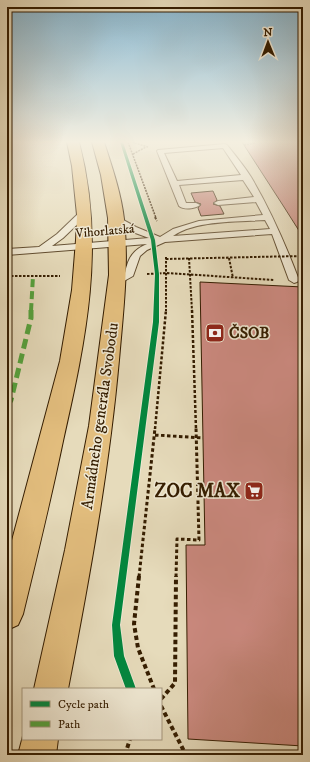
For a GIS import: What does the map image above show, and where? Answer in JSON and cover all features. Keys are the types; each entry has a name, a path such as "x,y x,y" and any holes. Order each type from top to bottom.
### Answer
{"main road":[{"path":"7,614 36,506 75,338 82,275 83,246 84,213 80,178"},
{"name":"Armádneho generála Svobodu","path":"51,688 80,550 101,426 117,282 116,218 108,178"},
{"path":"37,755 40,740"}],"lane":[{"path":"172,178 183,206 196,205"},
{"path":"174,183 240,178"},
{"path":"247,178 276,231 294,280"},
{"path":"218,203 258,199"},
{"path":"41,250 60,236 84,213"},
{"path":"117,282 130,274 133,260 138,251 163,239 176,230 189,226 269,217"},
{"path":"116,218 134,229 163,239"},
{"name":"Vihorlatská","path":"7,252 276,231"}],"path":[{"path":"141,178 163,239 167,274 166,325 134,624 138,648 154,688"},
{"path":"153,243 156,281"},
{"path":"155,260 303,256"},
{"path":"162,698 176,683 177,540 199,540 191,275 189,258"},
{"path":"229,258 233,278"},
{"path":"167,274 277,280"},
{"path":"155,435 203,438"},
{"path":"162,708 186,755"},
{"path":"125,755 130,740"}],"building":[{"path":"265,178 303,178 303,237"},
{"path":"213,191 217,200 213,204 220,206 224,214 201,216 198,208 201,204 195,202 191,193"},
{"name":"ZOC MAX","path":"200,282 303,287 303,746 188,739 186,545 205,545"}],"marked path":[{"path":"7,406 11,400 31,318 33,276"}],"cycle path":[{"path":"131,688 119,656 116,625 156,322 157,274 153,240 133,178"}],"place":[{"name":"ČSOB","path":"215,333"},
{"name":"ZOC MAX","path":"254,491"}]}
